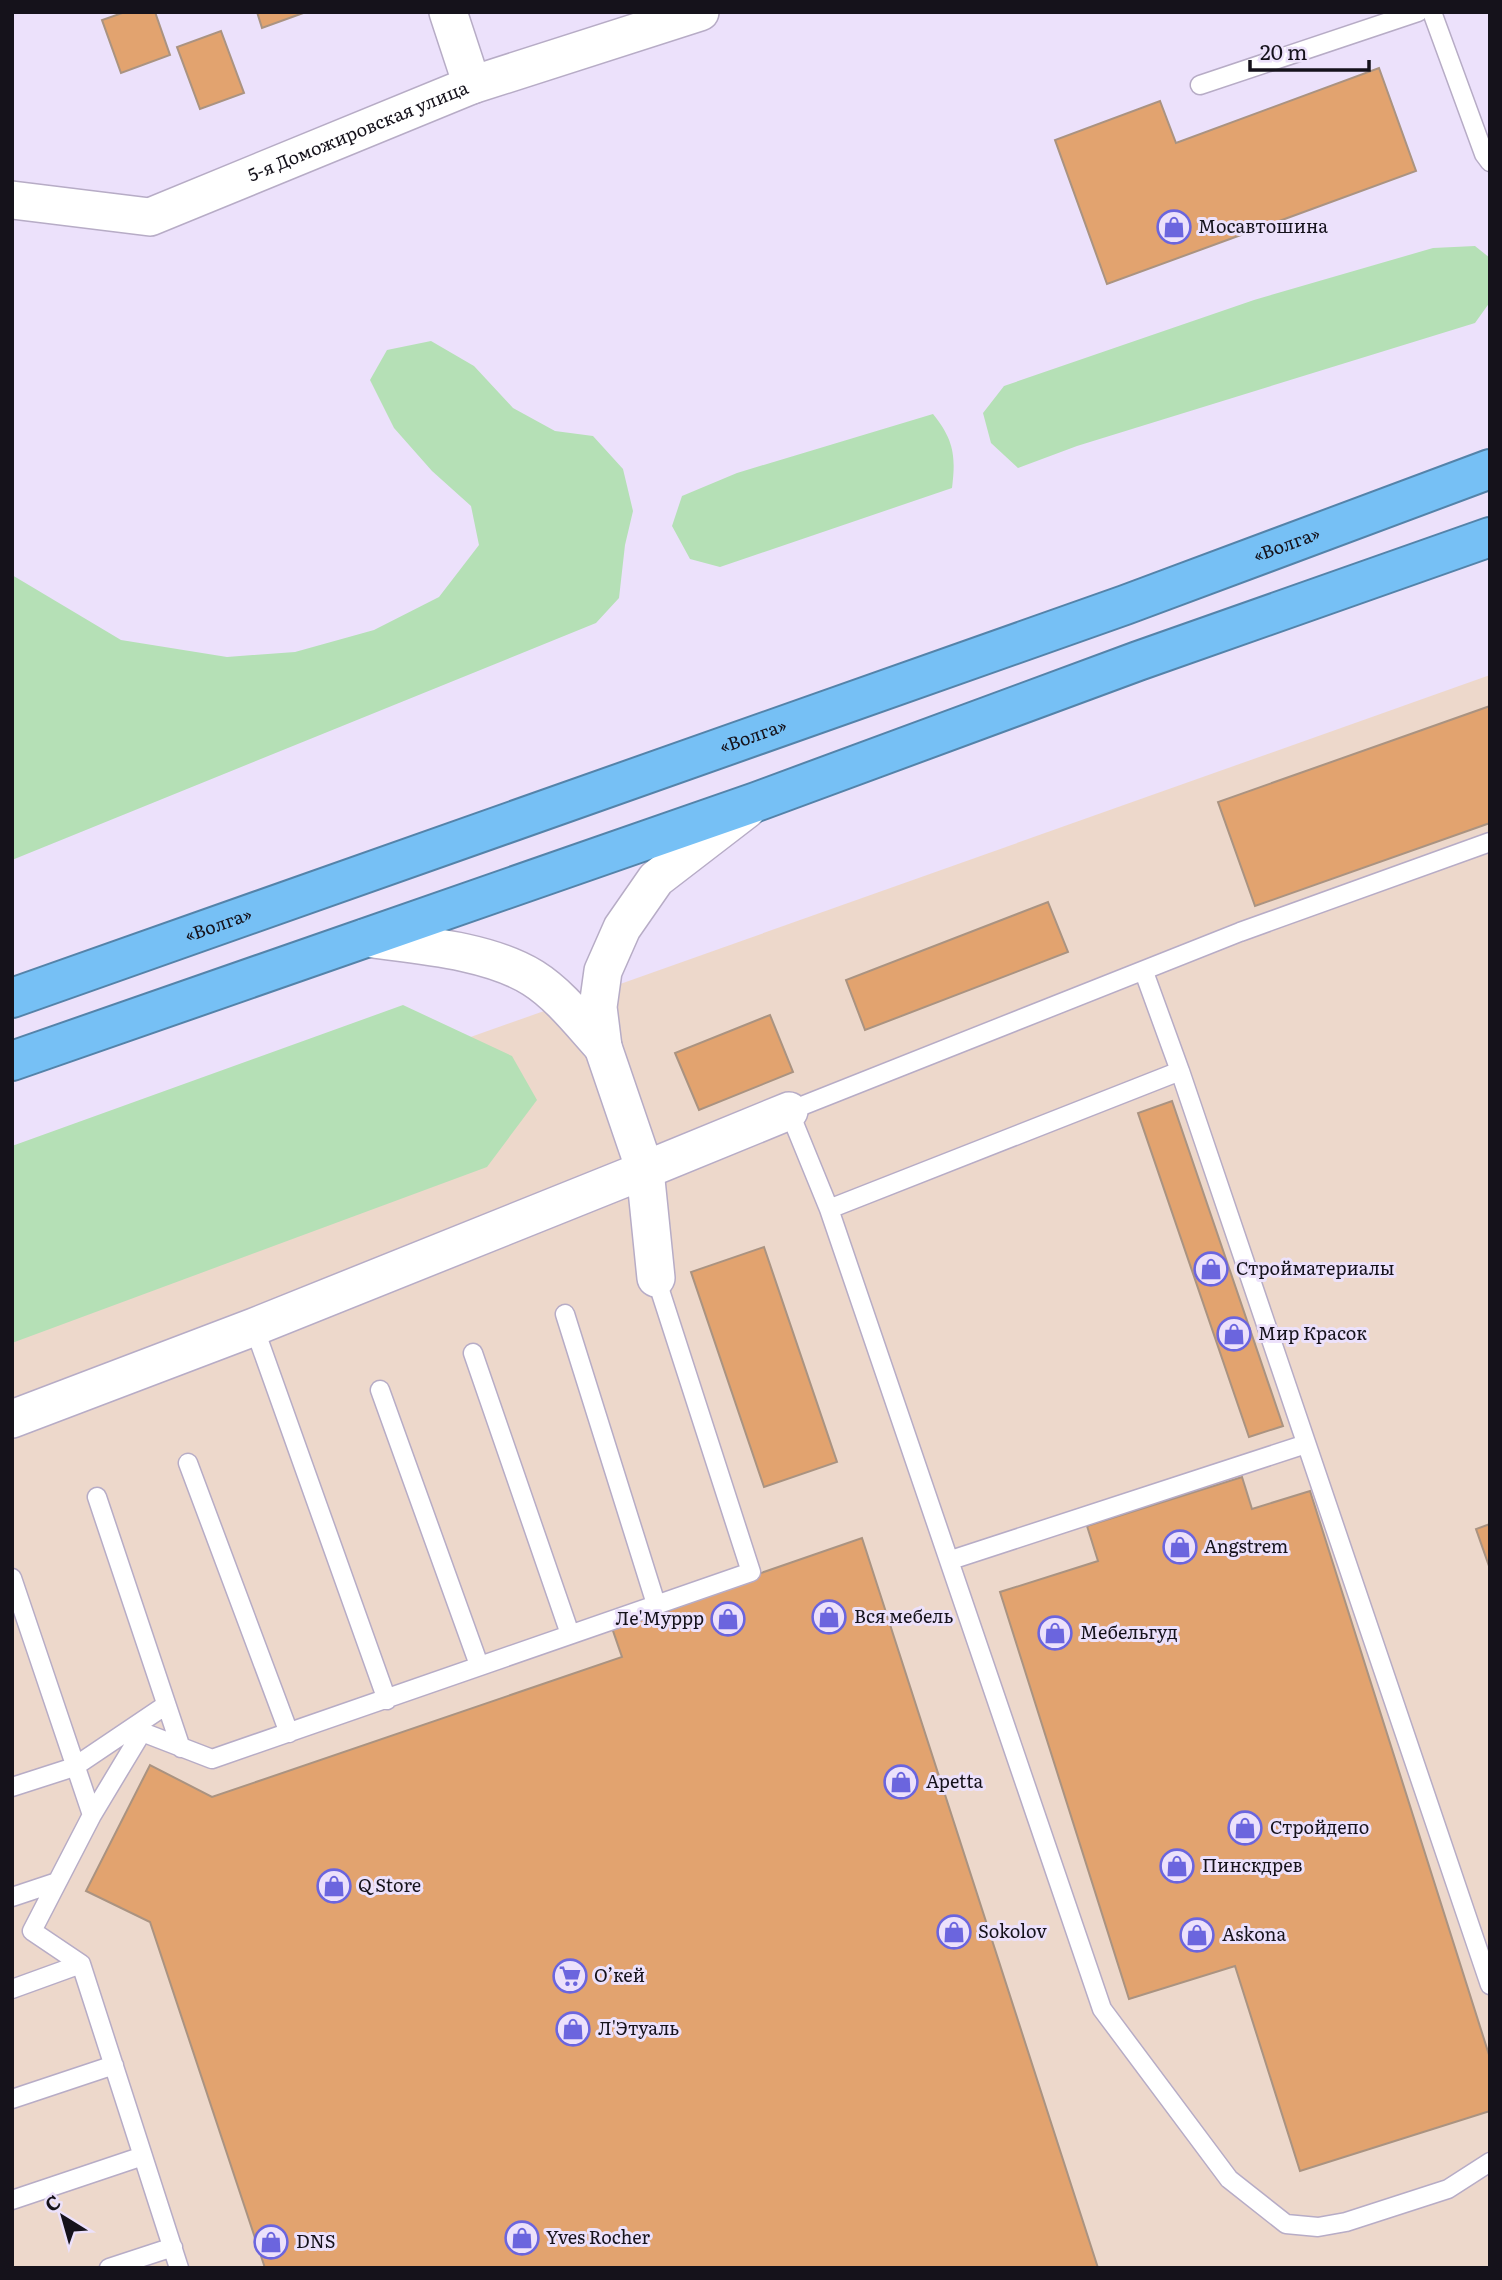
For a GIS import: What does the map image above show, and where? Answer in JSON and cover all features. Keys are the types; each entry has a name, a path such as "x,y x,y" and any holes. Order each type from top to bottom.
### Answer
{"highway":[{"name":"«Волга»","path":"12,998 1125,605 1490,469"},
{"path":"12,1060 756,802 1138,661 1490,537"}],"street":[{"path":"448,12 472,85"},
{"name":"5-я Доможировская улица","path":"12,200 149,217 472,85 700,12"},
{"path":"656,1278 645,1170 603,1047 598,1007 603,971 622,928 656,879 756,802"},
{"path":"365,937 480,957 533,978 572,1013 603,1047"},
{"path":"12,1419 254,1327 789,1111"}],"lane":[{"path":"1200,85 1418,12"},
{"path":"1432,12 1484,154 1490,162"},
{"path":"1490,842 1240,932 789,1111 829,1209 1102,2008 1229,2179 1286,2224 1318,2227 1346,2222 1448,2189 1490,2162"},
{"path":"1144,972 1490,1985"},
{"path":"829,1209 1180,1071"},
{"path":"180,2268 81,1964 32,1931 92,1815 142,1731 212,1759 751,1572 656,1278"},
{"path":"565,1314 656,1604"},
{"path":"254,1327 387,1700"},
{"path":"473,1353 570,1634"},
{"path":"380,1390 479,1665"},
{"path":"951,1560 1307,1444"},
{"path":"188,1463 289,1732"},
{"path":"97,1497 181,1748"},
{"path":"12,1578 92,1815"},
{"path":"12,1787 74,1767 166,1705"},
{"path":"12,1897 57,1882"},
{"path":"12,1989 81,1964"},
{"path":"12,2099 114,2065"},
{"path":"12,2200 143,2156"},
{"path":"109,2268 173,2247"}],"shaded area":[{"path":"1490,675 1490,2268 12,2268 12,1200"}],"green space":[{"path":"1475,246 1490,258 1490,302 1475,323 1077,446 1018,468 991,443 983,413 1004,386 1254,300 1433,248"},
{"path":"431,341 474,366 513,408 555,431 593,436 623,469 633,511 625,545 619,598 596,623 12,860 12,575 121,640 227,657 295,652 374,630 439,597 479,545 471,506 432,471 394,428 370,380 387,350"},
{"path":"933,414 952,449 952,488 720,567 690,559 672,526 682,496 737,473"},
{"path":"403,1005 512,1056 537,1100 487,1167 12,1343 12,1146"}],"building":[{"path":"125,12 155,12 170,55 121,73 102,20"},
{"path":"257,12 306,12 262,28"},
{"path":"221,31 244,93 200,109 177,47"},
{"name":"Мосавтошина","path":"1379,68 1416,171 1107,284 1055,140 1160,101 1176,143"},
{"path":"1490,706 1490,823 1255,906 1218,802"},
{"path":"1048,902 1068,952 865,1030 846,980"},
{"path":"770,1015 793,1072 699,1110 675,1053"},
{"name":"Стройматериалы","path":"1172,1101 1283,1426 1249,1437 1138,1113"},
{"path":"764,1247 837,1462 764,1487 691,1272"},
{"name":"Стройдепо","path":"1242,1477 1252,1509 1310,1491 1490,2058 1490,2111 1300,2171 1235,1966 1129,1999 1000,1592 1098,1561 1087,1526"},
{"path":"1490,1524 1490,1569 1476,1529"},
{"path":"862,1538 1098,2268 265,2268 150,1922 86,1891 150,1765 212,1797 622,1657 611,1625"}],"place":[{"name":"Мосавтошина","path":"1174,227"},
{"name":"Стройматериалы","path":"1211,1269"},
{"name":"Мир Красок","path":"1234,1334"},
{"name":"Angstrem","path":"1180,1547"},
{"name":"Вся мебель","path":"829,1617"},
{"name":"Ле'Муррр","path":"728,1619"},
{"name":"Мебельгуд","path":"1055,1633"},
{"name":"Apetta","path":"901,1782"},
{"name":"Стройдепо","path":"1245,1828"},
{"name":"Пинскдрев","path":"1177,1866"},
{"name":"Q Store","path":"334,1886"},
{"name":"Sokolov","path":"954,1932"},
{"name":"Askona","path":"1197,1935"},
{"name":"О’кей","path":"570,1976"},
{"name":"Л'Этуаль","path":"573,2029"},
{"name":"Yves Rocher","path":"522,2238"},
{"name":"DNS","path":"271,2242"}]}
